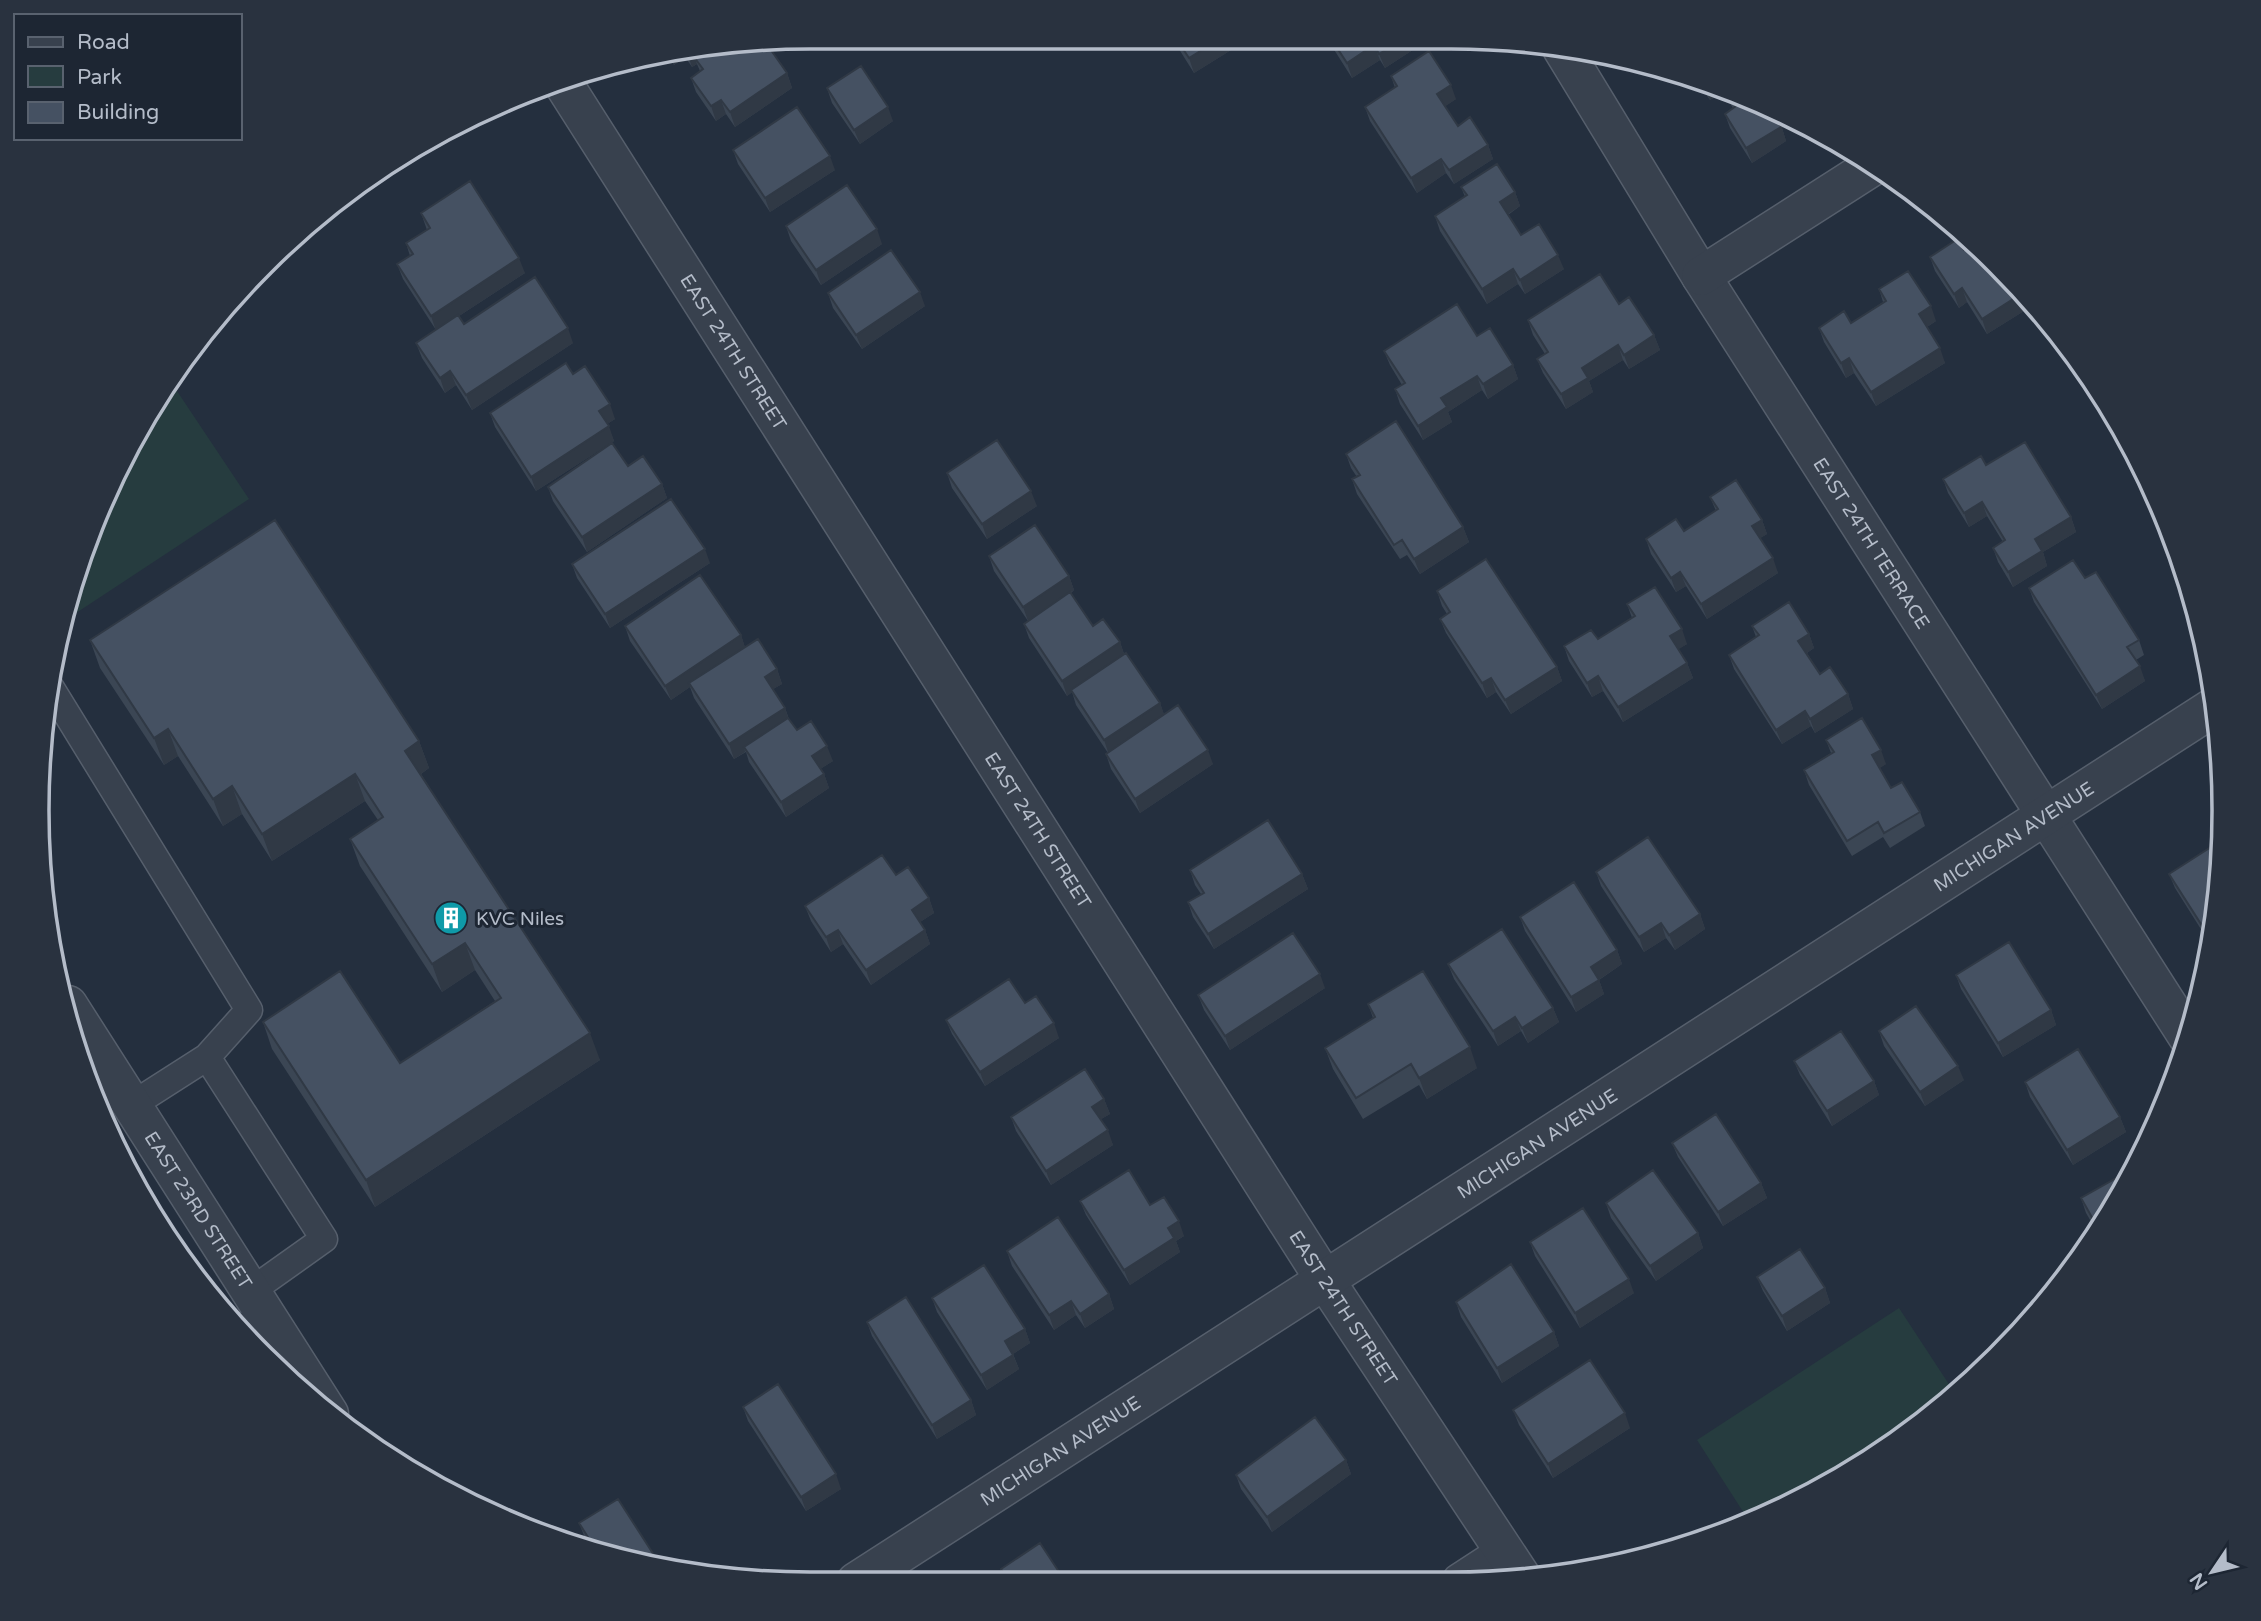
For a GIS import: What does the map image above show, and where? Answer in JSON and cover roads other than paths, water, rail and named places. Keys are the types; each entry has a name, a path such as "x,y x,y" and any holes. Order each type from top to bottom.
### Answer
{"street":[{"name":"EAST 24TH TERRACE","path":"1569,59 1701,276 2181,1026"},
{"name":"EAST 24TH STREET","path":"567,89 1325,1279 1513,1563"},
{"path":"1701,276 1865,171"},
{"name":"MICHIGAN AVENUE","path":"871,1572 2205,713"},
{"name":"EAST 23RD STREET","path":"79,1023 132,1105 251,1311 299,1375"}],"lane":[{"path":"58,699 249,1010 207,1057 132,1105"},
{"path":"207,1057 324,1239 251,1311"},
{"path":"1485,1571 1513,1563"}],"place":[{"name":"KVC Niles","path":"451,918"}]}
